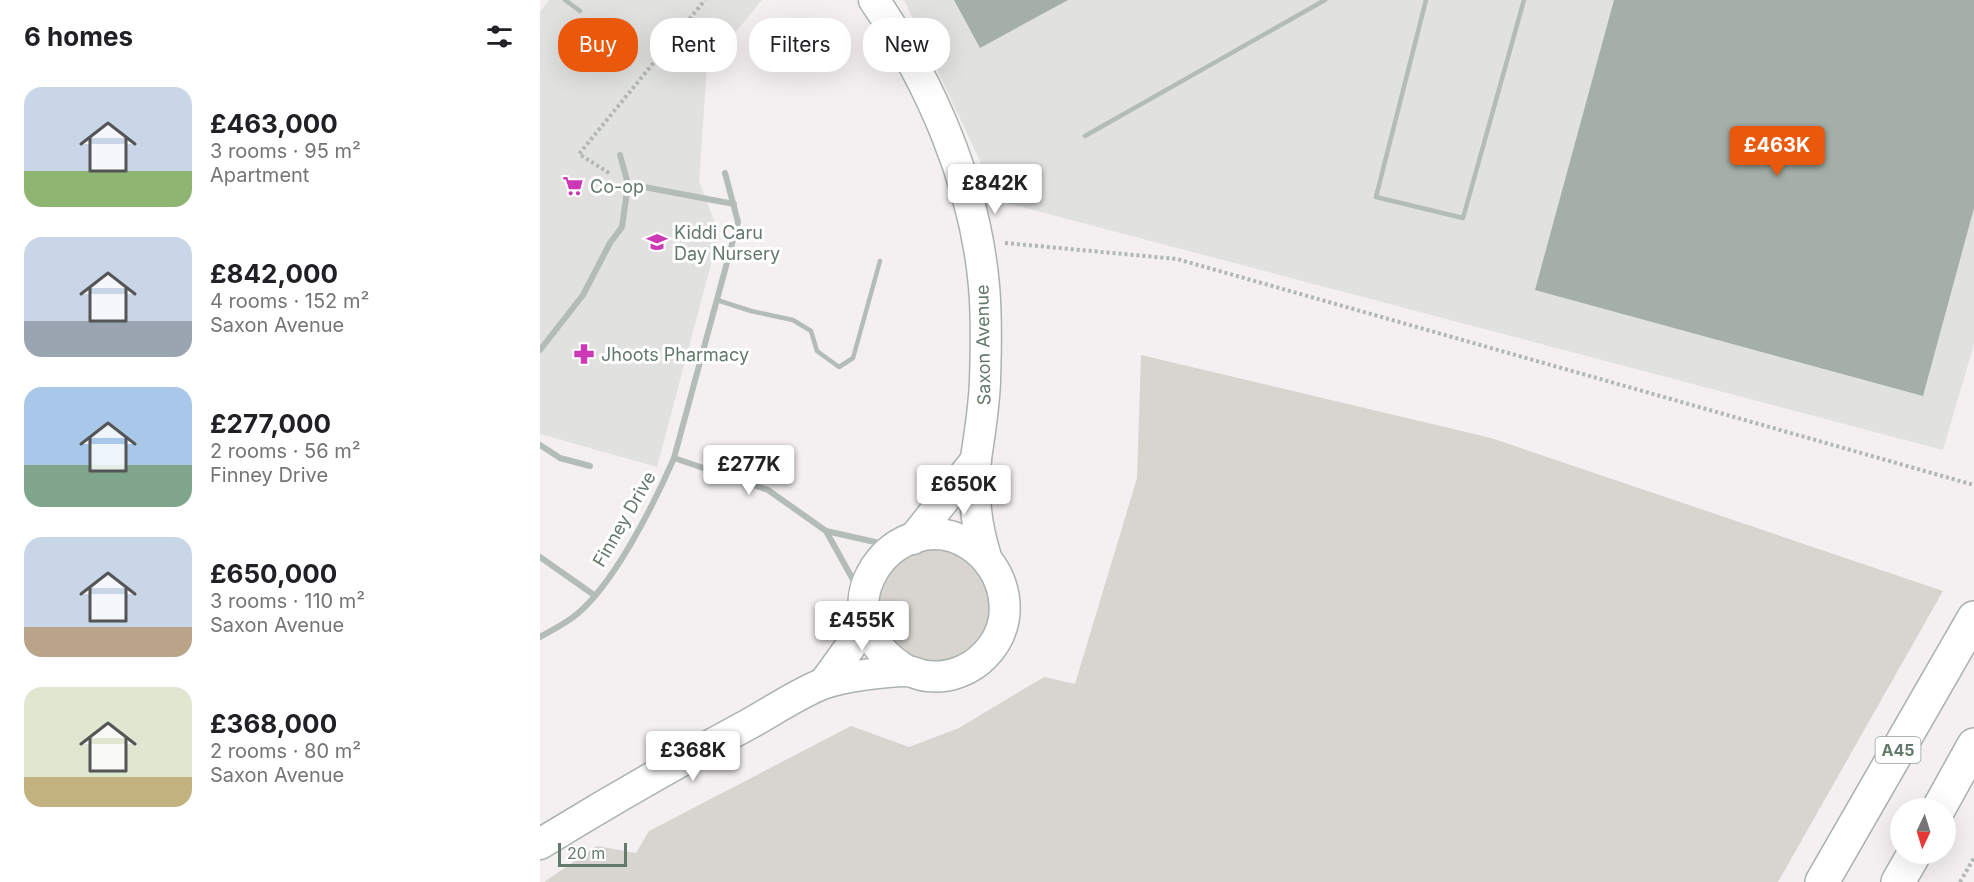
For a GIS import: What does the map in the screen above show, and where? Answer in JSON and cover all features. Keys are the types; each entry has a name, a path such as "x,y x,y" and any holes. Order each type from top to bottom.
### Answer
{"highway":[{"name":"A45","path":"1822,882 1974,618"},
{"path":"1946,798 1974,745"},
{"path":"1951,798 1974,775"},
{"path":"1898,882 1908,864"}],"street":[{"name":"Saxon Avenue","path":"874,0 896,33 934,105 964,187 976,240 984,284 987,330 984,411 976,460 978,531 986,557"},
{"path":"540,350 583,295 610,243 622,227 628,184 620,155"},
{"name":"Finney Drive","path":"540,637 573,617 614,571 663,484 674,458 738,222 725,173"},
{"path":"628,184 734,204"},
{"path":"540,445 560,458 590,466"},
{"name":"Finney Drive","path":"674,458 768,490 826,531 904,542"},
{"name":"Saxon Avenue","path":"824,683 850,647 864,607 869,578 880,560 904,542 976,460"},
{"name":"Finney Drive","path":"826,531 864,607"},
{"name":"Saxon Avenue","path":"864,607 867,630 874,644 888,660 907,671 928,676 949,675 969,668 986,654 998,637 1005,616 1004,595 998,574 986,557 969,544 948,537 930,535 904,542"},
{"path":"540,557 594,594"},
{"name":"Saxon Avenue","path":"540,844 683,759 824,683 907,671"}],"lane":[{"path":"565,0 580,11"},
{"path":"1084,136 1325,0"},
{"path":"1426,0 1376,197 1463,218 1524,0"},
{"path":"717,300 751,311 793,320 811,332 818,351 839,368 853,358 880,261"}],"path":[{"path":"628,184 579,154 705,0"},
{"path":"976,240 1177,259 1974,485"},
{"path":"1960,882 1974,858"}],"shaded area":[{"path":"549,0 762,0 737,30 737,18 650,18 650,72 707,72 699,181 719,234 657,467 540,434 540,12"},
{"path":"904,0 1974,0 1974,344 1943,450 999,201 938,72 950,72 950,18 913,18"},
{"path":"1141,355 1491,438 1943,591 1778,882 544,882 597,846 636,853 649,831 851,726 909,747 959,728 1044,677 1075,684 1137,478"},
{"path":"934,548 956,553 974,565 986,583 991,605 986,627 974,645 956,657 934,662 912,657 894,645 882,627 877,605 882,583 894,565 912,553"}],"building":[{"path":"954,0 1068,0 980,48"},
{"path":"1614,0 1974,0 1974,208 1923,396 1535,290"}],"place":[{"name":"Co-op","path":"573,186"},
{"name":"Kiddi Caru Day Nursery","path":"657,242"},
{"name":"Jhoots Pharmacy","path":"584,354"}]}
